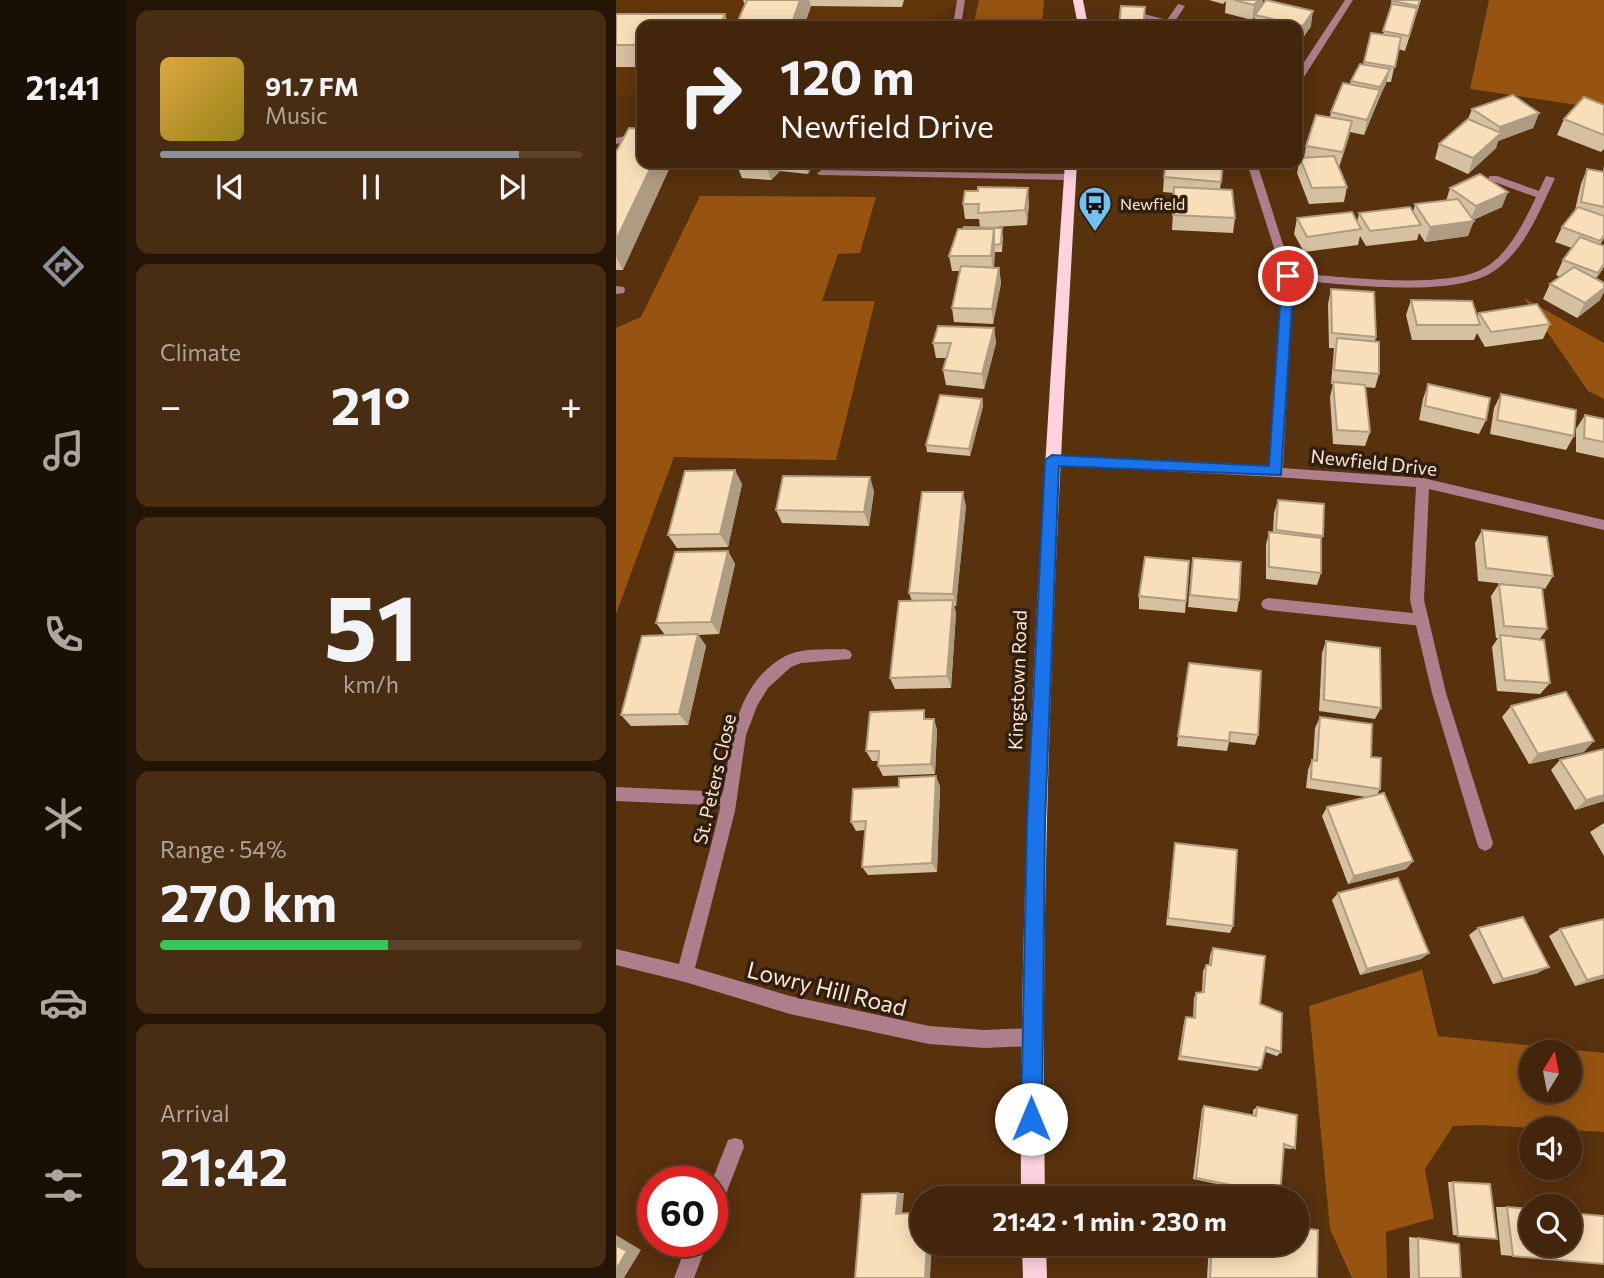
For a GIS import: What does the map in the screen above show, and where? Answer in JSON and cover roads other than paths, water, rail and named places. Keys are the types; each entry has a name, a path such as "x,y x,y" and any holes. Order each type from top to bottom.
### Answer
{"main road":[{"path":"1078,0 1082,21"},
{"name":"Kingstown Road","path":"1033,1186 1031,1037 1036,822 1052,460 1070,170"},
{"path":"1034,1256 1035,1278"}],"street":[{"path":"958,21 961,0"},
{"path":"1302,65 1349,0"},
{"path":"1171,21 1181,6"},
{"path":"1144,17 1165,21"},
{"path":"616,141 637,136"},
{"path":"1254,168 1288,276 1276,472"},
{"path":"822,173 1070,170"},
{"path":"1493,178 1542,196"},
{"path":"1288,276 1407,284 1464,278 1487,271 1528,228 1550,178"},
{"name":"Newfield Drive","path":"1052,460 1423,483 1604,525"},
{"path":"1423,483 1418,600 1439,693 1485,843"},
{"path":"1268,604 1422,620"},
{"name":"St. Peters Close","path":"685,974 729,799 739,736 751,703 763,684 786,663 800,657 845,655"},
{"path":"616,794 729,799"},
{"name":"Lowry Hill Road","path":"616,957 790,1005 929,1035 984,1039 1031,1037"},
{"path":"727,1166 735,1147"},
{"path":"684,1278 692,1257"}],"place":[{"name":"Newfield","path":"1095,233"}]}
